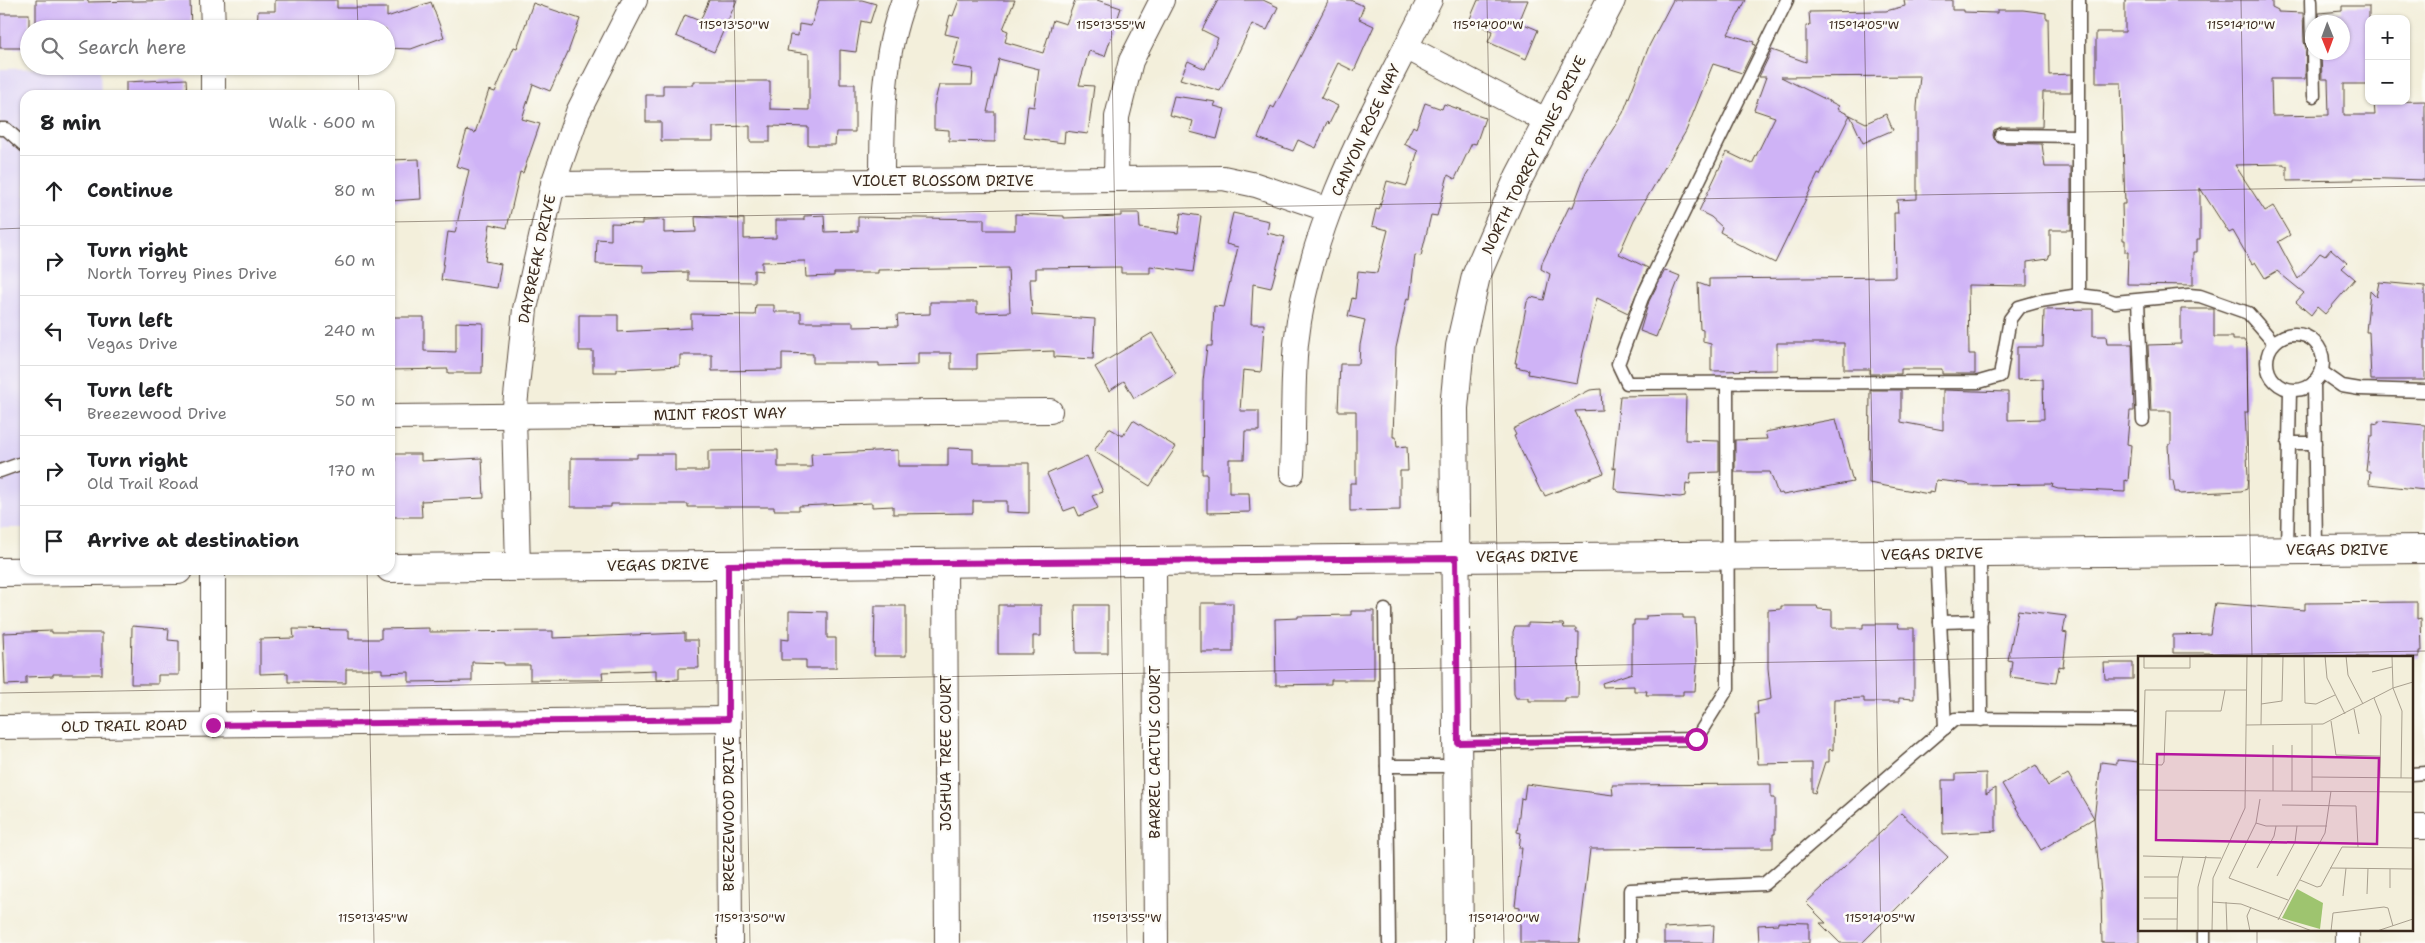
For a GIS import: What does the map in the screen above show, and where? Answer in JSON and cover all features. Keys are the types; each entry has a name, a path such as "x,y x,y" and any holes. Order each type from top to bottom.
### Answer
{"main road":[{"name":"NORTH TORREY PINES DRIVE","path":"1459,943 1454,408 1457,367 1464,325 1476,276 1493,234 1611,0"},
{"name":"VEGAS DRIVE","path":"395,568 2425,549"},
{"path":"0,572 20,572"}],"street":[{"path":"212,0 212,20"},
{"name":"DAYBREAK DRIVE","path":"518,567 514,416 524,309 553,184 578,112 635,0"},
{"path":"882,181 882,115 888,59 904,0"},
{"path":"1116,180 1117,117 1131,61 1162,0"},
{"name":"CANYON ROSE WAY","path":"1292,473 1296,344 1305,291 1329,210 1352,154 1430,0"},
{"path":"1406,47 1549,122"},
{"path":"213,75 213,90"},
{"name":"VIOLET BLOSSOM DRIVE","path":"553,184 1223,178 1256,185 1329,210"},
{"name":"MINT FROST WAY","path":"395,417 1050,411"},
{"name":"BARREL CACTUS COURT","path":"1154,561 1156,943"},
{"name":"JOSHUA TREE COURT","path":"945,563 948,943"},
{"name":"BREEZEWOOD DRIVE","path":"728,565 730,943"},
{"path":"213,575 213,725"},
{"name":"OLD TRAIL ROAD","path":"0,727 728,719"},
{"path":"2412,827 2425,827"},
{"path":"2347,930 2347,943"}],"lane":[{"path":"1787,0 1642,298 1618,364 1627,383 1979,382 2000,376 2010,319 2019,307 2040,300 2079,295 2115,302 2189,295 2200,296 2248,313 2274,343"},
{"path":"2079,0 2079,295"},
{"path":"2311,0 2311,15"},
{"path":"2313,60 2314,96"},
{"path":"0,129 6,129 20,142"},
{"path":"2001,135 2078,136"},
{"path":"2138,301 2143,420"},
{"path":"2316,550 2315,443 2318,377 2322,352 2310,338 2300,334 2282,336 2274,343 2266,358 2267,368 2276,383 2290,390 2301,389 2318,377"},
{"path":"2318,377 2342,386 2360,389 2425,391"},
{"path":"1387,766 1458,754 1696,739 1728,688 1727,383"},
{"path":"2287,550 2290,390"},
{"path":"2288,443 2315,443"},
{"path":"0,471 20,464"},
{"path":"1980,553 1981,720"},
{"path":"1937,554 1945,728"},
{"path":"1385,610 1389,943"},
{"path":"1940,622 1981,621"},
{"path":"1630,943 1630,890 1764,884 1956,719 2138,720"},
{"path":"2412,774 2425,773"},
{"path":"2204,930 2204,943"}],"shaded area":[{"path":"0,69 20,69 20,75 100,75 101,90 20,90 20,528 0,528"}],"building":[{"path":"36,0 88,0 88,2 190,0 191,20 36,20"},
{"path":"275,0 337,0 337,8 387,8 387,17 431,2 444,37 411,49 395,48 395,20 258,20 258,11 275,11"},
{"path":"709,0 737,0 714,52 676,36 685,15 700,21"},
{"path":"819,0 862,0 876,4 870,23 861,21 856,52 840,50 840,84 855,84 855,132 836,132 835,145 808,145 808,127 770,126 770,142 750,142 750,126 713,127 713,141 661,141 661,122 646,122 646,95 663,95 663,85 693,85 693,81 770,81 770,109 809,110 809,54 787,51 790,35 798,36 799,24 811,26"},
{"path":"959,0 1015,0 1003,29 1008,31 1005,42 1043,53 1053,20 1066,24 1075,0 1097,0 1121,8 1105,56 1089,51 1079,85 1094,86 1088,134 1065,131 1064,143 1024,138 1028,106 1034,107 1039,69 999,59 987,112 995,112 995,142 949,141 949,130 934,129 934,105 939,85 972,85 973,69 952,66 959,37 945,34 950,15 953,16"},
{"path":"1218,0 1263,0 1278,7 1267,30 1252,24 1220,91 1180,79 1188,61 1205,69 1218,38 1202,30"},
{"path":"1329,0 1350,0 1364,6 1359,19 1374,26 1354,71 1338,63 1321,98 1338,106 1329,124 1327,122 1316,148 1298,140 1293,151 1258,138 1271,106 1274,108"},
{"path":"1478,0 1528,0 1519,22 1538,30 1526,59 1488,42 1493,31 1469,21"},
{"path":"1673,0 1746,0 1728,34 1754,42 1753,44 1756,45 1742,73 1713,64 1686,131 1634,220 1619,254 1648,268 1628,313 1597,298 1577,383 1528,374 1529,370 1516,367 1517,363 1515,363 1527,302 1531,297 1544,300 1550,274 1541,269 1542,263 1569,207 1573,207 1586,172 1623,113 1649,46"},
{"path":"1904,0 1952,0 1952,10 1963,10 1963,12 1997,13 1997,10 2023,10 2046,13 2046,18 2048,18 2049,75 2071,74 2071,92 2043,92 2042,127 2001,127 1994,130 1993,135 1994,139 2000,143 2042,144 2045,167 2071,167 2071,230 2050,230 2050,254 2048,259 2027,262 2027,286 1968,285 1969,354 1975,354 1975,374 1942,374 1942,369 1901,369 1901,374 1870,374 1870,369 1844,369 1844,343 1777,343 1777,370 1711,371 1711,344 1703,342 1703,330 1700,329 1698,283 1709,287 1709,279 1895,277 1894,213 1898,213 1897,200 1917,199 1917,107 1920,76 1781,77 1839,106 1837,109 1850,115 1820,175 1818,174 1775,263 1730,240 1731,238 1720,232 1722,227 1711,217 1699,211 1727,152 1752,164 1775,117 1754,110 1766,77 1759,77 1772,50 1806,62 1806,26 1810,25 1809,12 1886,11 1905,6"},
{"path":"2125,0 2272,0 2272,7 2278,10 2278,12 2303,13 2306,60 2305,79 2271,79 2272,116 2329,115 2328,79 2322,79 2321,60 2350,60 2350,15 2319,15 2319,13 2342,11 2342,6 2369,6 2369,15 2365,15 2365,84 2344,84 2344,115 2375,115 2374,105 2410,105 2410,101 2425,101 2425,180 2354,178 2354,180 2287,181 2287,166 2284,166 2284,164 2235,165 2265,211 2273,206 2290,235 2278,242 2298,279 2320,253 2325,256 2331,249 2347,263 2342,268 2355,279 2325,314 2317,307 2311,315 2296,302 2304,293 2277,271 2265,278 2255,262 2252,264 2233,231 2229,233 2200,188 2200,239 2197,239 2197,252 2193,252 2193,285 2127,284 2128,252 2125,252 2125,240 2123,240 2122,204 2125,204 2121,83 2096,83 2096,32 2125,32"},
{"path":"533,3 580,19 568,52 550,91 533,84 522,119 540,124 523,173 520,172 507,228 490,224 485,261 501,264 497,288 441,280 448,232 455,233 469,170 456,166 467,130 475,133 489,90 495,92 514,47 517,48"},
{"path":"0,14 29,14 29,20 20,20 20,48 0,48"},
{"path":"186,79 187,90 126,90 126,82"},
{"path":"1174,96 1216,102 1214,106 1225,109 1217,139 1190,132 1193,121 1169,115"},
{"path":"1425,103 1442,109 1444,104 1485,118 1476,144 1472,143 1455,179 1448,175 1437,216 1431,215 1421,256 1415,255 1410,299 1407,298 1396,348 1393,437 1396,437 1397,447 1407,446 1408,471 1400,471 1400,510 1350,511 1350,483 1356,483 1356,411 1338,411 1340,364 1359,364 1360,345 1365,320 1348,316 1352,298 1355,299 1358,271 1377,273 1388,230 1372,226 1376,209 1379,210 1387,181 1407,186 1418,151 1404,144 1413,126 1416,128"},
{"path":"1886,114 1893,130 1863,143 1850,115 1866,123"},
{"path":"419,159 421,199 395,201 395,160"},
{"path":"1121,213 1139,213 1140,228 1178,233 1181,213 1201,216 1193,272 1150,266 1150,273 1121,273 1121,267 1036,268 1036,279 1030,279 1032,315 1095,319 1093,359 1054,357 1054,351 977,354 977,369 951,369 951,353 918,353 918,365 879,366 879,363 813,363 813,354 782,353 782,370 712,371 712,355 680,355 680,366 617,369 617,372 593,372 593,351 579,351 579,315 618,315 618,332 691,328 691,314 755,315 756,305 774,305 774,312 801,312 801,322 853,322 853,327 898,326 897,315 930,314 930,302 977,302 977,313 1010,312 1008,268 878,270 878,273 834,273 834,276 806,277 805,261 762,262 762,271 754,270 754,282 688,281 688,272 643,273 643,265 596,264 597,239 611,240 611,223 642,224 642,221 664,220 664,233 696,232 695,217 744,219 744,239 776,238 776,220 804,220 804,216 824,215 825,232 858,231 858,217 984,219 984,230 1015,230 1015,214 1064,216 1064,218 1121,216"},
{"path":"1233,213 1269,221 1267,233 1285,237 1271,288 1253,284 1251,324 1264,324 1261,372 1243,370 1240,411 1259,411 1259,431 1245,431 1244,459 1229,459 1229,493 1249,493 1250,512 1207,513 1207,474 1202,474 1203,381 1207,346 1212,346 1214,306 1224,307 1238,247 1226,244"},
{"path":"1665,270 1680,276 1656,337 1640,331 1649,301"},
{"path":"2379,282 2425,286 2425,380 2371,380 2369,332 2366,332 2370,291 2376,297"},
{"path":"2093,309 2093,336 2106,336 2107,344 2132,344 2134,411 2130,411 2127,444 2131,445 2128,481 2125,480 2125,492 2058,489 2052,487 2053,484 1970,485 1936,480 1934,493 1929,492 1929,494 1869,483 1870,390 1901,390 1901,422 1943,430 1943,390 2008,392 2008,420 2044,419 2043,379 2017,380 2017,347 2043,347 2044,310"},
{"path":"2181,309 2214,309 2214,337 2233,337 2233,340 2244,340 2247,347 2248,412 2245,412 2247,489 2241,491 2180,494 2175,492 2173,480 2170,480 2168,445 2171,444 2171,411 2151,411 2148,345 2181,344"},
{"path":"395,317 424,317 424,351 456,352 456,322 483,323 482,373 448,373 448,369 395,370"},
{"path":"1152,333 1176,373 1134,398 1124,381 1109,391 1095,367"},
{"path":"1601,389 1602,410 1575,411 1604,473 1545,496 1541,492 1514,436 1516,435 1513,429 1590,390"},
{"path":"1686,395 1685,440 1719,441 1719,472 1691,473 1690,484 1686,483 1685,496 1680,497 1619,492 1614,488 1616,468 1613,469 1620,396"},
{"path":"1836,419 1853,482 1783,495 1782,493 1778,494 1770,472 1735,472 1735,440 1767,439 1765,432"},
{"path":"1133,420 1176,447 1150,486 1094,451 1109,428 1123,436"},
{"path":"2378,421 2425,425 2425,490 2369,484 2370,471 2366,471 2370,436 2373,436 2373,423 2378,424"},
{"path":"948,448 973,449 973,463 1029,463 1029,513 1007,512 1007,501 973,501 973,513 893,514 893,506 872,507 872,503 799,506 799,510 774,510 774,507 688,507 688,504 611,504 611,507 571,507 571,458 637,458 637,454 675,454 675,471 708,471 708,451 778,450 778,467 812,467 811,454 898,450 898,466 948,466"},
{"path":"395,454 421,454 421,461 482,458 484,498 421,501 422,517 395,517"},
{"path":"1087,456 1103,492 1092,496 1098,508 1079,516 1075,507 1064,511 1047,474"},
{"path":"2417,602 2417,619 2421,618 2422,651 2419,651 2419,657 2212,656 2212,653 2173,653 2173,635 2210,634 2215,603 2305,610 2305,603"},
{"path":"1201,603 1233,603 1233,652 1201,652"},
{"path":"998,605 1041,605 1041,636 1033,636 1033,654 998,654"},
{"path":"1075,605 1108,605 1108,653 1076,653"},
{"path":"875,606 906,606 906,656 874,656"},
{"path":"1781,606 1817,606 1818,609 1832,610 1832,628 1863,628 1863,624 1898,624 1899,628 1914,628 1914,699 1899,698 1899,702 1864,702 1864,698 1834,699 1833,750 1829,749 1829,762 1825,762 1815,793 1812,792 1812,763 1758,764 1755,714 1758,714 1757,702 1771,699 1768,668 1768,610 1781,609"},
{"path":"2018,610 2066,616 2063,632 2067,633 2063,667 2059,666 2056,683 2010,677 2012,661 2008,660"},
{"path":"789,611 827,612 827,638 836,638 836,668 806,668 806,660 781,660 781,639 789,640"},
{"path":"1351,611 1374,611 1374,680 1331,680 1331,684 1276,685 1275,619 1298,618 1298,616 1351,615"},
{"path":"1683,615 1683,618 1695,618 1697,666 1695,691 1683,691 1683,695 1646,695 1647,691 1634,691 1634,686 1603,687 1602,683 1632,673 1632,625 1634,625 1634,620 1646,620 1646,616"},
{"path":"1528,623 1563,624 1564,628 1576,628 1576,632 1579,632 1578,698 1565,698 1565,701 1529,701 1529,698 1516,698 1514,694 1513,632 1515,626 1528,626"},
{"path":"132,626 169,629 168,640 179,641 179,675 158,675 158,684 131,684"},
{"path":"429,628 429,632 553,631 553,638 685,633 685,640 698,640 699,668 679,668 679,679 656,680 656,670 602,672 603,680 530,680 530,665 472,662 472,681 409,682 409,672 382,673 382,669 346,669 346,683 288,682 288,673 260,674 260,639 294,638 293,629 349,630 349,639 381,639 381,629"},
{"path":"52,631 52,633 102,633 102,674 53,674 53,676 26,677 26,684 5,685 3,633"},
{"path":"2104,663 2133,663 2133,679 2105,679"},
{"path":"2117,760 2138,762 2139,943 2102,943 2101,893 2094,818 2101,762 2117,764"},
{"path":"2036,765 2048,786 2068,774 2094,818 2041,850 2002,784"},
{"path":"1986,773 1986,794 1996,788 1996,831 1943,834 1942,780 1956,780 1956,774"},
{"path":"1526,784 1613,795 1612,785 1771,784 1771,798 1775,798 1773,848 1590,849 1579,943 1520,943 1520,907 1515,906 1522,848 1519,848 1521,833 1517,832 1521,798 1524,799"},
{"path":"1901,813 1948,857 1862,943 1840,943 1820,923 1826,923 1806,903"},
{"path":"1778,922 1809,923 1809,943 1759,943 1758,925 1778,924"},
{"path":"1714,925 1713,943 1664,943 1664,928"}],"route":[{"path":"213,725 728,719 728,565 1456,558 1458,743 1696,739"}]}
